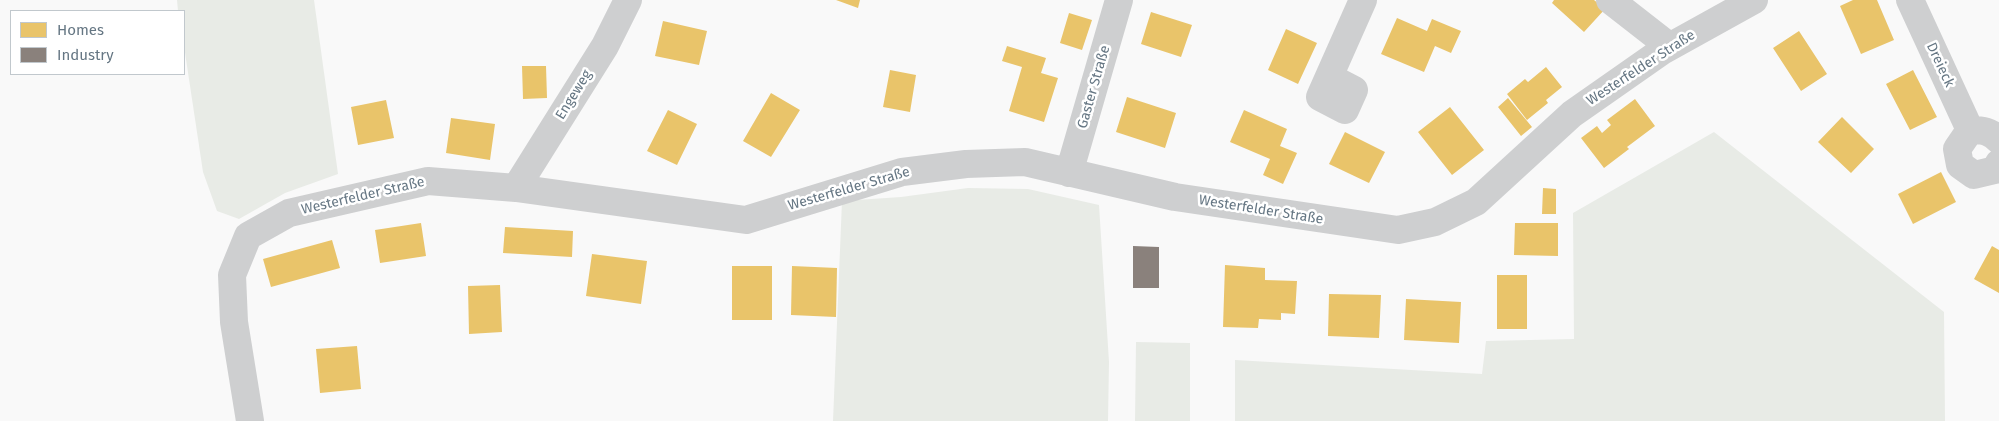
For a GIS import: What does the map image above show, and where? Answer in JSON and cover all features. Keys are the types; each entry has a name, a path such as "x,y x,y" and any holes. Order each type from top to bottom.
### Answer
{"street":[{"name":"Engeweg","path":"516,188 605,46 628,0"},
{"name":"Gaster Straße","path":"1069,173 1119,0"},
{"path":"1329,77 1363,0"},
{"path":"1610,0 1669,46"},
{"name":"Westerfelder Straße","path":"250,421 234,322 232,275 248,236 289,213 428,180 516,188 746,220 902,172 966,164 1025,162 1176,197 1398,230 1435,222 1476,202 1572,114 1669,46 1754,0"},
{"name":"Dreieck","path":"1910,0 1970,130"},
{"path":"1999,140 1991,132 1970,130 1957,148 1960,165 1974,175 1995,170 1999,163"}],"shaded area":[{"path":"177,0 314,0 338,174 285,193 239,219 217,211 203,172 185,53 185,10 178,10"},
{"path":"1714,132 1944,312 1945,421 1235,421 1235,360 1482,374 1486,341 1574,339 1573,213"},
{"path":"968,188 1028,189 1099,205 1109,362 1108,421 833,421 842,201 901,197"},
{"path":"1136,342 1190,343 1190,421 1135,421"}],"building: Homes":[{"path":"836,0 860,0 858,8"},
{"path":"1554,0 1594,0 1605,9 1584,32 1552,3"},
{"path":"1853,0 1877,0 1894,40 1861,54 1840,6"},
{"path":"1151,12 1192,25 1181,57 1141,44"},
{"path":"1069,13 1092,20 1082,50 1060,43"},
{"path":"1397,18 1427,31 1432,19 1461,31 1451,53 1435,46 1424,72 1381,54"},
{"path":"663,21 707,31 699,65 655,56"},
{"path":"1286,29 1317,43 1298,84 1268,70"},
{"path":"1799,31 1827,74 1801,91 1773,48"},
{"path":"1007,46 1046,58 1041,73 1058,78 1044,122 1009,111 1022,67 1002,61"},
{"path":"522,66 546,66 547,98 523,99"},
{"path":"1546,67 1562,87 1546,100 1548,103 1527,120 1507,94 1525,79 1528,82"},
{"path":"890,70 916,75 910,112 883,107"},
{"path":"1913,70 1937,117 1910,130 1886,84"},
{"path":"771,93 800,110 771,157 743,141"},
{"path":"1127,97 1176,113 1165,148 1116,132"},
{"path":"1508,98 1532,127 1521,136 1498,107"},
{"path":"1635,99 1655,126 1627,147 1629,149 1604,168 1581,138 1597,126 1602,133 1611,125 1607,120"},
{"path":"386,100 394,138 358,145 351,107"},
{"path":"1450,107 1484,150 1452,175 1418,132"},
{"path":"668,110 697,124 677,165 647,151"},
{"path":"1244,110 1287,129 1280,146 1297,153 1283,184 1263,175 1270,159 1230,142"},
{"path":"1842,117 1874,149 1851,173 1818,142"},
{"path":"451,118 495,124 490,160 446,153"},
{"path":"1345,132 1385,152 1369,183 1329,164"},
{"path":"1941,172 1956,202 1913,224 1898,194"},
{"path":"1543,188 1556,189 1556,214 1542,214"},
{"path":"421,223 426,256 380,263 375,230"},
{"path":"1515,223 1558,223 1558,256 1514,255"},
{"path":"505,227 573,231 572,257 503,253"},
{"path":"332,240 340,268 271,287 263,259"},
{"path":"1992,246 1999,250 1999,293 1974,279"},
{"path":"592,254 647,261 641,304 586,296"},
{"path":"1225,265 1265,268 1265,280 1297,281 1295,314 1281,313 1281,320 1259,319 1258,328 1223,327"},
{"path":"732,266 772,266 772,320 732,320"},
{"path":"792,266 837,268 836,317 791,315"},
{"path":"1497,275 1527,275 1527,329 1497,329"},
{"path":"500,285 502,332 469,334 468,286"},
{"path":"1329,294 1381,295 1379,338 1328,336"},
{"path":"1406,299 1461,302 1459,343 1404,340"},
{"path":"357,346 361,389 320,393 316,349"}],"building: Industry":[{"path":"1133,246 1159,247 1159,288 1133,288"}]}
